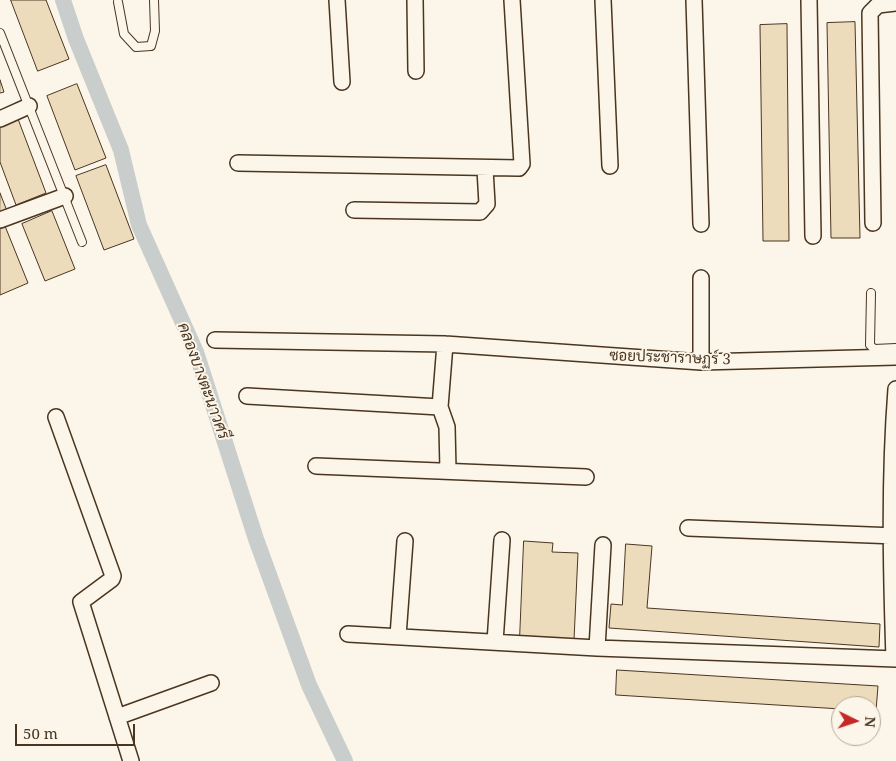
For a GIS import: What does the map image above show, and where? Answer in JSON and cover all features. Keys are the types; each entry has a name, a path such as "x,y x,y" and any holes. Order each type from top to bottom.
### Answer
{"street":[{"path":"337,0 342,82"},
{"path":"415,0 416,71"},
{"path":"238,163 515,169 522,164 512,0"},
{"path":"603,0 610,166"},
{"path":"694,0 701,224"},
{"path":"809,0 814,236"},
{"path":"873,222 870,13 878,5 896,3"},
{"path":"0,119 29,106"},
{"path":"354,210 480,212 487,204 485,169"},
{"path":"0,220 65,196"},
{"path":"701,278 701,362"},
{"name":"ซอยประชาราษฏร์ 3","path":"215,340 445,344 701,362 896,349"},
{"path":"445,344 440,407 447,427 448,470"},
{"path":"348,634 596,648 895,659 892,448 896,389"},
{"path":"247,396 440,407"},
{"path":"56,417 113,576 112,579 81,602 131,761"},
{"path":"316,466 586,477"},
{"path":"688,528 893,536"},
{"path":"495,642 502,540"},
{"path":"398,636 405,541"},
{"path":"596,648 603,545"},
{"path":"117,717 211,682"}],"lane":[{"path":"118,2 124,34 136,47 151,46 155,32 154,0"},
{"path":"0,33 82,242"},
{"path":"871,293 870,345 874,349 896,349"}],"building":[{"path":"11,0 46,0 69,59 38,71"},
{"path":"855,22 860,238 831,238 827,23"},
{"path":"787,24 789,241 763,241 760,25"},
{"path":"0,80 4,92 0,93"},
{"path":"77,84 106,158 75,170 47,96"},
{"path":"18,119 46,193 16,205 0,162 0,126"},
{"path":"106,165 134,239 104,250 76,176"},
{"path":"0,193 7,211 0,214"},
{"path":"52,211 75,269 45,281 22,224"},
{"path":"5,226 28,283 0,295 0,228"},
{"path":"524,541 553,543 552,552 578,553 574,640 520,638"},
{"path":"626,544 652,546 647,608 880,624 879,647 609,628 611,604 622,605"},
{"path":"617,670 878,686 877,696 831,696 831,708 616,695"}],"waterway":[{"name":"คลองบางตะนาวศรี","path":"63,0 76,39 121,150 139,225 196,352 256,539 309,685 345,761"}]}
